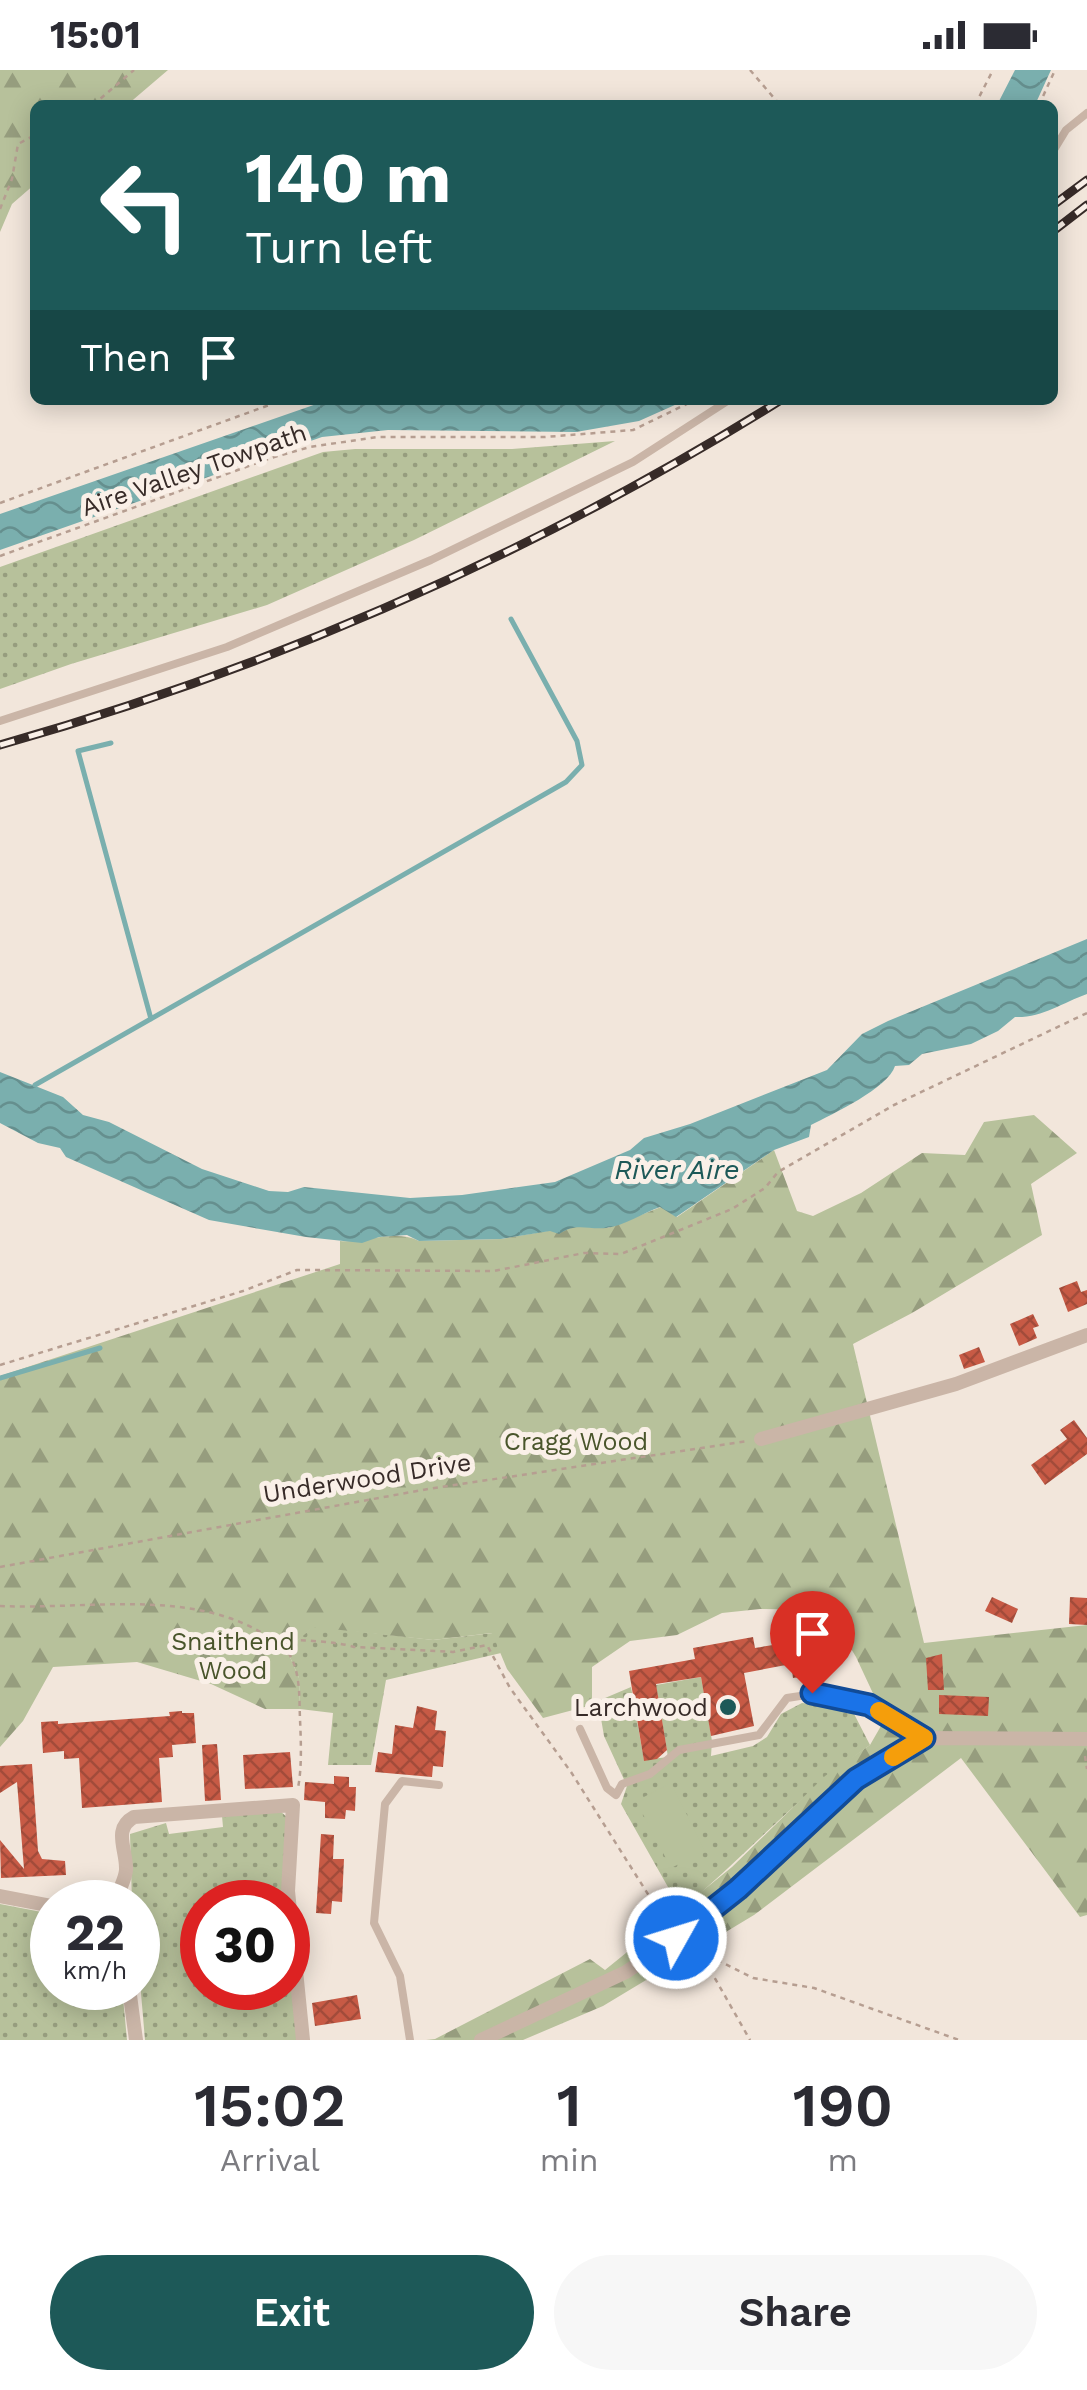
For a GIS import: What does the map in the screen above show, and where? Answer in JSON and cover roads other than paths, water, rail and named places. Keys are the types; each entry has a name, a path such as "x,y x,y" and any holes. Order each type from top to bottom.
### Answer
{"street":[{"path":"760,1438 956,1384 1087,1335"},
{"path":"481,2040 626,1972 676,1938 738,1889 856,1779 924,1738 1087,1739"},
{"path":"124,1880 120,1831 134,1817 292,1805 288,1892 302,2040"},
{"path":"0,1896 30,1902"},
{"path":"132,2010 136,2040"}],"lane":[{"path":"1058,143 1066,130 1087,113"},
{"path":"0,721 227,647 431,560 633,462 721,405"},
{"path":"580,1729 607,1788 616,1795 622,1784 650,1774 679,1750 759,1735 787,1698 812,1693 869,1705 924,1738"},
{"path":"410,2040 400,1976 374,1923 386,1804 402,1781 439,1785"}],"water":[{"path":"1015,70 1051,70 1037,100 1000,100"},
{"path":"314,405 675,405 639,421 576,432 388,430 322,437 0,550 0,514"},
{"name":"River Aire","path":"1087,939 1087,994 1043,1013 1015,1017 998,1031 971,1044 922,1054 909,1065 895,1066 871,1091 811,1125 809,1137 774,1150 676,1217 660,1207 613,1227 577,1227 559,1234 550,1231 501,1239 419,1241 407,1235 362,1243 306,1237 209,1220 66,1157 60,1148 38,1143 0,1123 0,1072 63,1097 83,1115 109,1122 202,1169 269,1191 288,1192 304,1187 410,1198 555,1182 630,1150 644,1138 827,1070 862,1034"}],"waterway":[{"path":"35,1085 566,782 582,765 577,741 511,619"},
{"path":"111,743 78,751 151,1019"},
{"path":"0,1378 100,1348"}],"railway":[{"path":"1058,202 1087,180"},
{"path":"1058,227 1087,205"},
{"path":"0,745 204,679 403,600 596,507 773,405"}],"place":[{"name":"Larchwood","path":"728,1707"}],"park label":[{"name":"Cragg Wood","path":"576,1441"},
{"name":"Snaithend Wood","path":"233,1656"}]}
